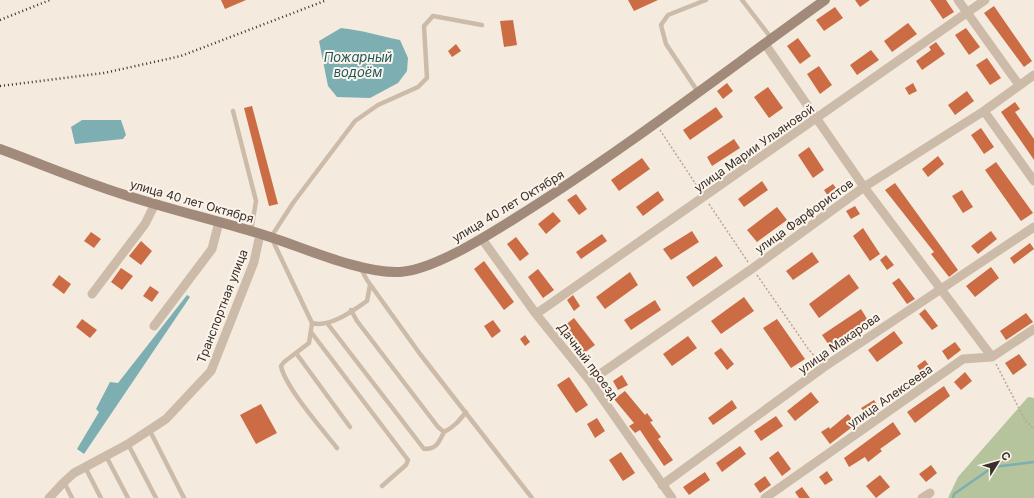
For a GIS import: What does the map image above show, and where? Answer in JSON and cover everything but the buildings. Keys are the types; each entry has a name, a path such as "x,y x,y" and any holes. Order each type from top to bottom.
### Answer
{"street":[{"name":"улица 40 лет Октября","path":"0,149 121,194 256,232 360,266 383,271 401,272 415,269 445,258 482,239 583,176 825,0"},
{"path":"958,0 1019,86"},
{"name":"улица Марии Ульяновой","path":"536,314 985,0"},
{"path":"768,41 816,119 864,187 992,357"},
{"name":"улица Фарфористов","path":"590,381 752,268 864,187 984,111 1034,75"},
{"path":"984,111 1034,181"},
{"path":"92,294 145,224 155,204"},
{"path":"154,326 212,249 219,222"},
{"name":"улица Макарова","path":"662,485 824,367 1034,226"},
{"name":"Транспортная улица","path":"49,498 64,482 85,467 150,431 171,414 211,371 254,262 256,232"},
{"name":"Дачный проезд","path":"482,239 536,314 590,381 672,498"},
{"name":"улица Алексеева","path":"765,498 963,359 992,357 1034,329"}],"lane":[{"path":"698,92 666,44 661,25 668,15 706,0"},
{"path":"742,0 768,41"},
{"path":"337,448 293,390 282,371 281,366 284,362 309,343 312,323 287,274 271,237 293,203 355,121 378,105 418,87 427,78 424,26 433,16 482,25"},
{"path":"233,111 256,201 256,232"},
{"path":"360,266 370,285 532,498"},
{"path":"312,323 320,325 327,324 367,300 370,285"},
{"path":"351,310 357,321 438,427 444,432"},
{"path":"327,324 424,449 432,449 438,445 444,432 458,423 466,412"},
{"path":"311,332 408,460 401,470 382,486"},
{"path":"296,353 350,427"},
{"path":"150,431 184,498"},
{"path":"128,444 156,498"},
{"path":"106,456 128,498"},
{"path":"85,467 101,498"},
{"path":"64,482 72,498"}],"path":[{"path":"655,123 804,344 824,367"},
{"path":"992,357 1025,420 1034,429"}],"green space":[{"path":"1028,397 1034,398 1034,498 948,498 958,477"}],"water":[{"name":"Пожарный водоём","path":"341,28 400,40 408,58 407,71 398,83 370,98 337,97 328,86 319,41"},
{"path":"82,120 121,120 126,135 123,139 75,144 71,127"},
{"path":"187,295 190,297 84,454 77,449 99,412 96,409 110,382 118,383"}],"waterway":[{"path":"953,498 954,494 993,467 1034,462"}],"railway":[{"path":"0,20 50,0"},
{"path":"0,86 104,73 181,56 327,0"}]}
